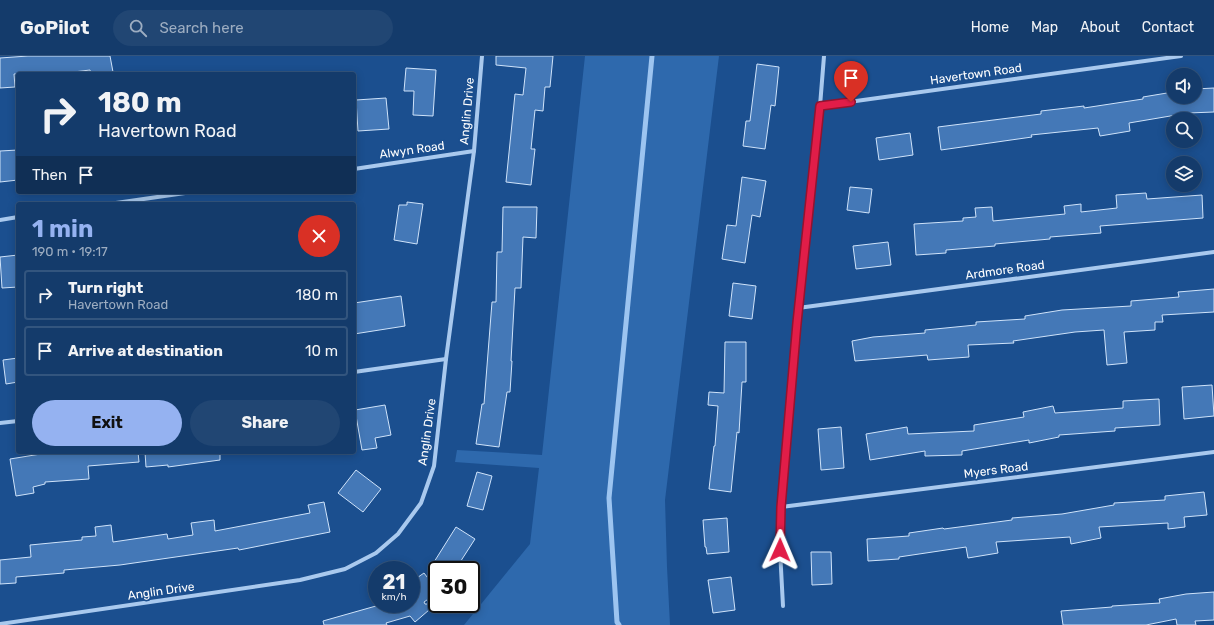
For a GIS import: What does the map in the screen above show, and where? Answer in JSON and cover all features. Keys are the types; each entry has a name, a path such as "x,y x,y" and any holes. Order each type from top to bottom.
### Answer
{"street":[{"name":"Anglin Drive","path":"0,624 300,580 345,569 376,553 398,534 420,502 434,466 446,359 474,151 482,56"},
{"path":"783,606 780,550 781,507 798,308 824,56"},
{"name":"Havertown Road","path":"820,106 1182,56"},
{"name":"Alwyn Road","path":"356,169 474,151"},
{"path":"123,202 178,194"},
{"path":"0,220 16,217"},
{"name":"Ardmore Road","path":"798,308 1214,252"},
{"path":"356,372 446,359"},
{"path":"0,423 16,421"},
{"name":"Myers Road","path":"781,507 1214,452"}],"shaded area":[{"path":"585,56 719,56 665,500 670,625 464,625 474,613 480,613 480,605 530,544 539,468 455,462 457,450 542,455"}],"building":[{"path":"28,56 110,56 113,72 90,72 90,70 74,72 16,72 16,74 14,74 15,87 0,88 0,58"},
{"path":"496,56 553,56 550,87 545,87 543,111 535,110 531,149 535,149 531,185 506,182 515,94 523,95 526,68 496,65"},
{"path":"757,64 779,67 775,106 771,105 765,149 743,146 746,121 750,121"},
{"path":"406,68 436,70 433,116 413,115 414,91 404,91"},
{"path":"1214,88 1214,112 1166,112 1166,117 1129,123 1130,131 1100,136 1098,128 1031,135 1032,137 941,150 938,127 1041,114 1041,111 1084,106 1084,108 1143,99 1143,97 1166,93 1166,104 1202,104 1202,89"},
{"path":"386,98 389,129 358,131 356,100"},
{"path":"910,133 913,155 879,160 876,138"},
{"path":"16,150 16,180 0,182 0,151"},
{"path":"742,177 766,181 760,217 752,215 745,263 722,259 727,225 736,226"},
{"path":"850,187 872,189 869,213 847,210"},
{"path":"1146,193 1147,199 1202,195 1203,218 1100,226 1101,233 1050,237 1050,239 995,244 995,246 946,250 946,253 916,255 914,224 963,221 963,218 976,217 975,208 992,207 993,221 1065,214 1064,206 1081,204 1081,212 1117,208 1116,195"},
{"path":"407,202 423,204 417,244 394,240 399,205 407,205"},
{"path":"503,207 537,207 536,238 523,237 521,288 515,288 510,392 507,392 499,447 476,444 482,404 484,404 492,302 496,302 497,252 502,252"},
{"path":"888,242 891,265 856,269 853,246"},
{"path":"16,255 16,287 2,288 0,257"},
{"path":"733,283 756,286 752,319 729,316"},
{"path":"1214,289 1214,312 1162,315 1163,322 1155,322 1155,330 1124,332 1127,363 1107,365 1104,330 1075,332 1013,341 1014,343 968,345 969,357 928,360 927,355 855,361 852,341 873,337 925,333 925,330 976,325 976,322 1025,319 1025,316 1062,310 1131,306 1131,301 1179,297 1178,292"},
{"path":"401,296 405,326 356,334 356,303"},
{"path":"725,342 746,342 746,382 742,382 739,433 737,432 731,492 709,489 715,446 718,406 708,405 709,392 724,393"},
{"path":"16,358 16,382 6,384 3,360"},
{"path":"1212,385 1214,416 1184,419 1182,387"},
{"path":"1159,399 1160,425 1115,428 1115,431 1059,435 1059,437 1029,443 1029,440 962,451 962,455 925,456 925,451 870,460 866,434 907,427 908,434 974,431 974,425 1024,417 1023,412 1053,406 1055,413 1123,408 1123,401"},
{"path":"385,405 391,435 375,438 377,448 362,450 356,410"},
{"path":"841,427 844,468 821,470 818,429"},
{"path":"41,454 138,454 139,462 88,466 89,479 45,482 45,484 33,487 34,493 16,496 10,459"},
{"path":"145,454 220,454 220,460 168,467 168,465 146,467"},
{"path":"356,470 381,489 363,512 338,493"},
{"path":"477,472 492,476 483,510 467,506"},
{"path":"1204,492 1207,515 1184,517 1185,527 1168,529 1168,523 1099,527 1101,538 1071,544 1070,537 996,542 998,553 968,558 966,547 899,557 899,559 868,561 867,539 909,536 909,533 1012,520 1012,518 1062,514 1114,505 1114,503 1165,500 1165,496"},
{"path":"324,502 330,532 239,550 238,548 120,565 64,570 64,573 16,577 16,583 0,584 0,560 31,557 30,545 82,540 82,537 96,536 95,527 111,525 113,542 167,534 168,539 193,535 191,523 214,520 215,531 310,513 308,505"},
{"path":"727,518 729,552 707,554 703,520"},
{"path":"456,527 475,539 461,561 435,561"},
{"path":"811,552 831,552 832,584 812,585"},
{"path":"424,573 428,578 428,599 424,602 425,604 428,604 428,611 415,622 410,616 386,623 387,625 324,625 323,621 368,608 368,613 420,613 420,576"},
{"path":"731,577 735,610 713,613 708,580"},
{"path":"1214,592 1214,620 1195,621 1196,625 1177,625 1176,619 1146,625 1063,625 1061,611 1160,603 1159,599 1186,594"}],"waterway":[{"path":"619,625 617,622 609,498 652,56"}],"route":[{"path":"780,550 781,507 797,323 820,106 851,102"}]}
